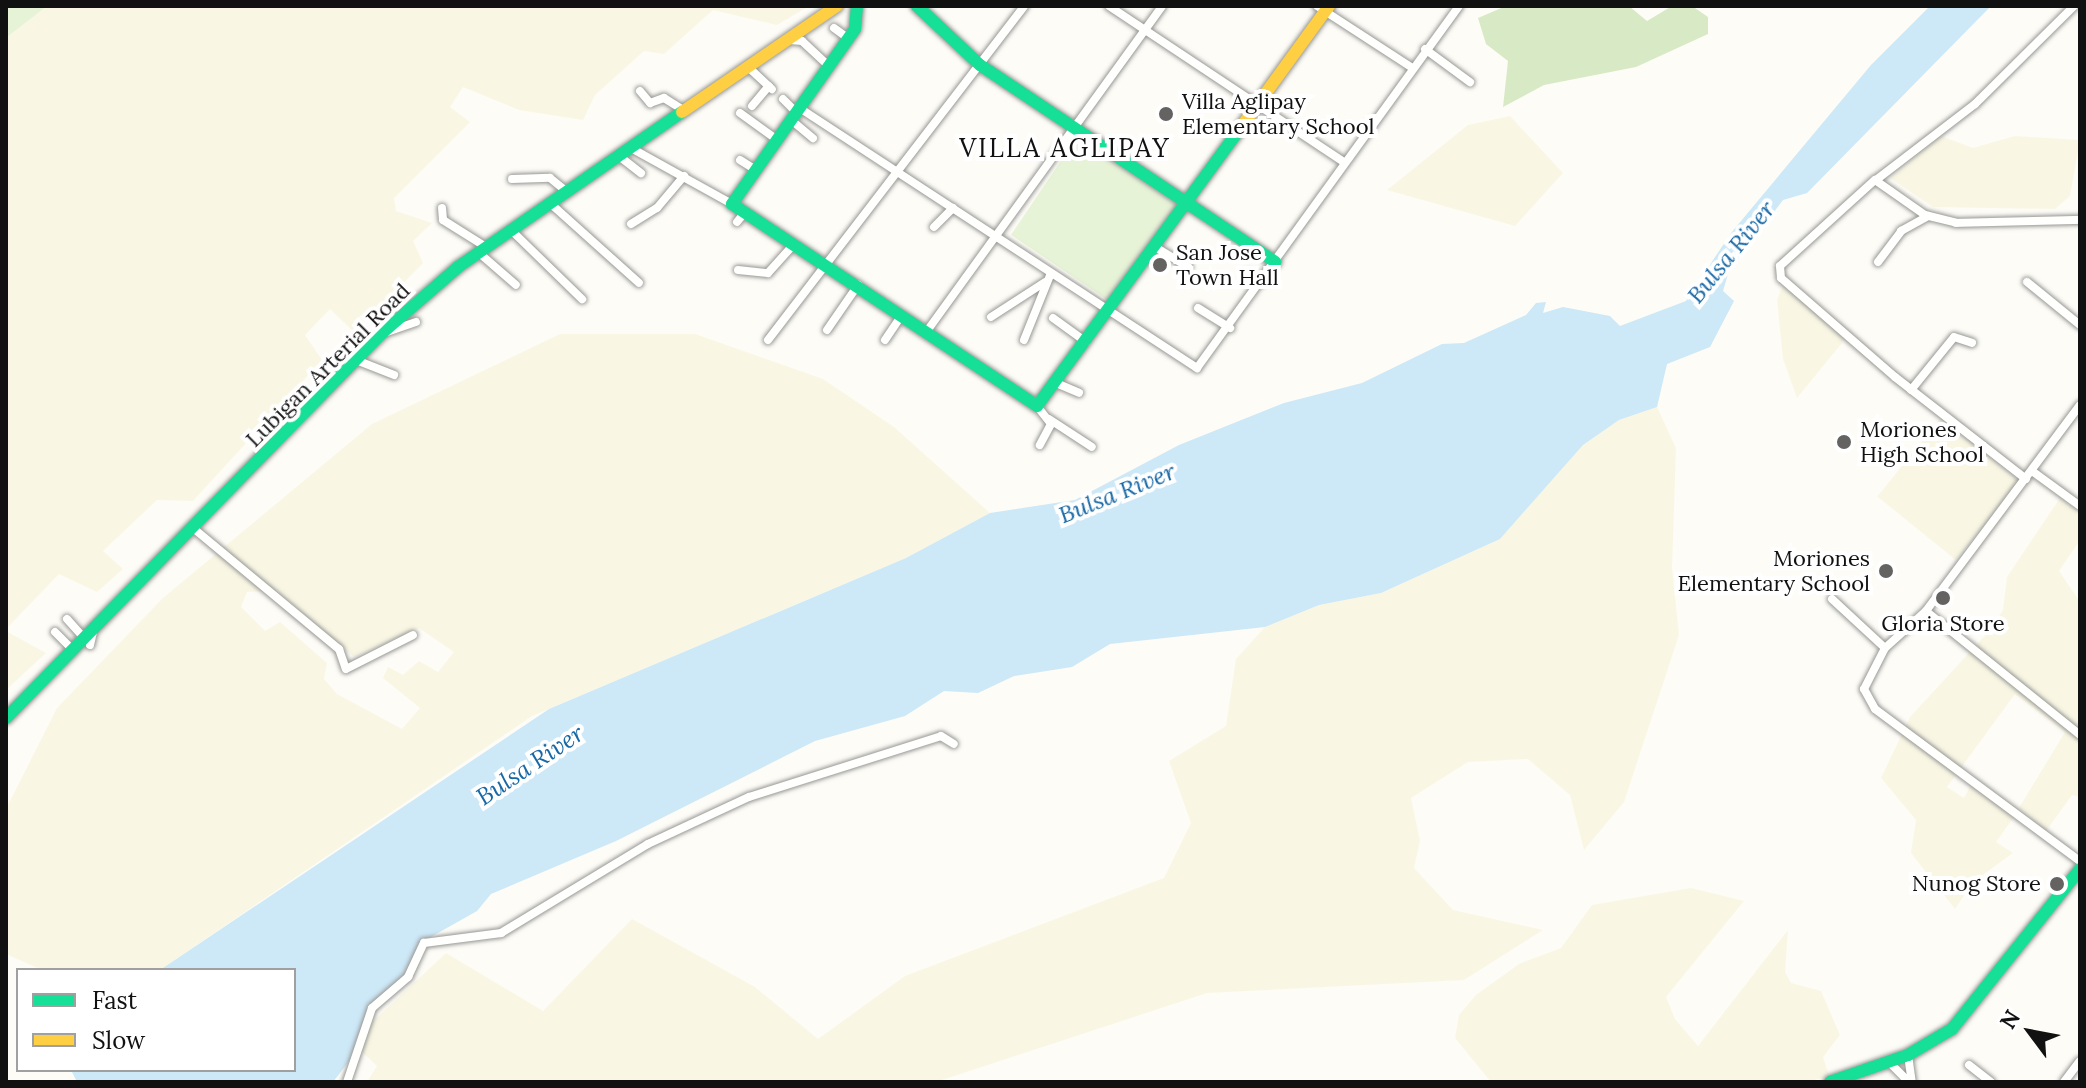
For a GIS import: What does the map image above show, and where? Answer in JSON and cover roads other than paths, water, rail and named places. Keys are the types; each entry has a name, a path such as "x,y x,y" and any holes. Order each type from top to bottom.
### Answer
{"street":[{"name":"Lubigan Arterial Road","path":"6,718 72,649 87,642 94,627 381,334 482,250 746,65 837,6"},
{"path":"732,204 848,38 857,6"},
{"path":"917,6 980,65 1275,262"},
{"path":"768,340 900,172 1024,6"},
{"path":"1109,6 1345,163"},
{"path":"927,331 1162,6"},
{"path":"795,113 900,172 1197,368 1230,328 1411,67 1459,6"},
{"path":"2074,6 1975,104 1875,180 1779,273 1911,390 2029,475 2080,506"},
{"path":"1037,406 1259,107 1324,8 1411,67"},
{"path":"834,28 848,38"},
{"path":"785,40 802,41 828,65"},
{"path":"1425,49 1470,82"},
{"path":"746,65 770,88 752,106"},
{"path":"640,91 650,103 671,96 683,110"},
{"path":"783,99 813,138"},
{"path":"740,113 776,139"},
{"path":"631,148 732,204 741,217 828,265 1037,406 1049,419 1092,447"},
{"path":"619,156 641,173"},
{"path":"740,160 756,170"},
{"path":"631,224 657,208 684,176"},
{"path":"512,179 550,178 567,192"},
{"path":"1875,180 1928,216 1965,224 2080,220"},
{"path":"551,204 639,283"},
{"path":"442,208 443,220 482,250 516,285"},
{"path":"934,227 953,208"},
{"path":"1878,262 1901,231 1928,216"},
{"path":"512,231 582,299"},
{"path":"738,270 768,273 794,244"},
{"path":"1155,247 1188,267"},
{"path":"1024,340 1051,273"},
{"path":"1249,274 1262,282"},
{"path":"991,317 1045,282"},
{"path":"2027,282 2080,325"},
{"path":"827,330 858,285"},
{"path":"1198,308 1230,328"},
{"path":"885,340 902,315"},
{"path":"1053,318 1086,342"},
{"path":"381,334 416,322"},
{"path":"1911,390 1954,337 1972,343"},
{"path":"356,360 394,375"},
{"path":"1056,383 1079,393"},
{"path":"2080,405 1926,611 1885,648 1864,689 1875,709 2080,861"},
{"path":"1040,445 1049,419"},
{"path":"193,528 339,649 346,669 413,635"},
{"path":"169,551 185,551"},
{"path":"1832,599 1885,648"},
{"path":"1926,611 2080,735"},
{"path":"67,619 87,642"},
{"path":"55,632 72,649"},
{"path":"347,1082 372,1008 408,977 424,943 501,933 648,844 749,797 941,736 954,744"},
{"path":"1830,1082 1908,1055 1978,1003 2080,869"},
{"path":"1908,1055 1911,1082"},
{"path":"2064,1082 2080,1061"},
{"path":"1889,1062 1911,1082"},
{"path":"1969,1065 1991,1082"}],"water":[{"name":"Bulsa River","path":"1930,6 1991,6 1807,193 1783,200 1729,271 1723,291 1734,301 1710,347 1667,364 1657,407 1619,420 1583,445 1500,539 1381,593 1319,605 1265,627 1110,644 1072,667 1014,676 978,693 944,691 905,716 815,741 616,841 491,894 477,911 422,942 407,974 369,1005 353,1056 333,1082 77,1082 72,1072 296,1072 296,968 163,968 549,709 906,558 990,513 1075,500 1179,445 1284,403 1362,383 1442,344 1464,343 1526,315 1536,303 1546,302 1543,313 1563,307 1610,316 1620,326 1686,301 1731,233 1871,65"}],"place":[{"name":"Villa Aglipay Elementary School","path":"1166,114"},
{"name":"San Jose Town Hall","path":"1160,265"},
{"name":"Moriones High School","path":"1844,442"},
{"name":"Moriones Elementary School","path":"1886,571"},
{"name":"Gloria Store","path":"1943,598"},
{"name":"Nunog Store","path":"2057,884"}],"district":[{"name":"VILLA AGLIPAY","path":"1065,148"}]}
